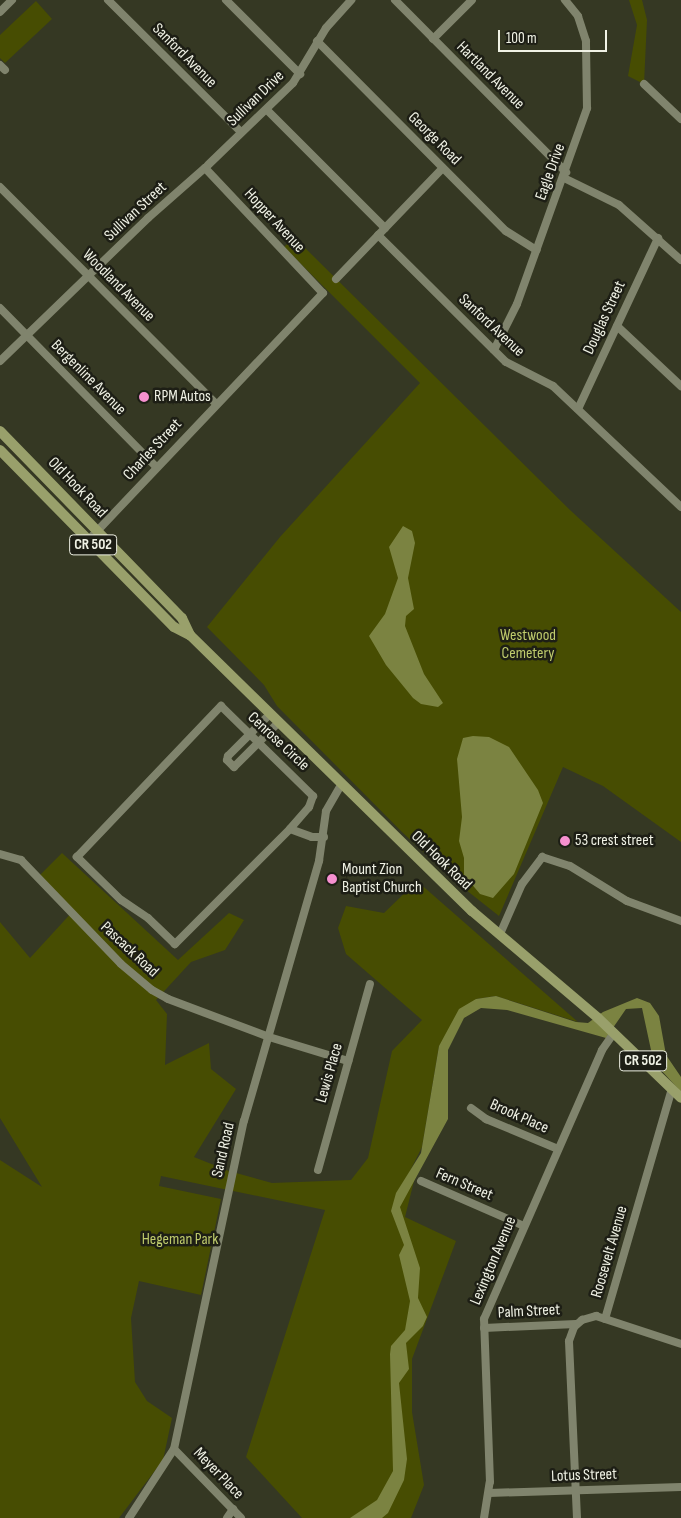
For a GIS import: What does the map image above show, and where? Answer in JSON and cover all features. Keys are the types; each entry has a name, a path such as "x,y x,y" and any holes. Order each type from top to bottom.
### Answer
{"main road":[{"name":"Old Hook Road","path":"0,431 182,618 190,635 269,715 500,934 614,1033 681,1098"},
{"name":"Old Hook Road","path":"0,450 174,628 190,635"}],"street":[{"path":"0,12 12,0"},
{"name":"Sanford Avenue","path":"108,0 241,132"},
{"name":"Sullivan Drive","path":"207,167 241,132 267,110 300,74 317,41 351,0"},
{"name":"Hartland Avenue","path":"395,0 565,175 619,205 681,260"},
{"path":"433,39 472,0"},
{"name":"Eagle Drive","path":"494,350 517,304 584,122 588,95 583,28 565,0"},
{"path":"229,1 300,74"},
{"name":"George Road","path":"317,41 506,231 537,250"},
{"path":"644,84 681,119"},
{"path":"267,110 384,228"},
{"name":"Sullivan Street","path":"0,361 88,275 207,167"},
{"name":"Hopper Avenue","path":"207,167 323,293"},
{"path":"336,279 443,168"},
{"name":"Woodland Avenue","path":"0,187 216,404"},
{"name":"Sanford Avenue","path":"378,235 513,368 553,386 681,507"},
{"name":"Douglas Street","path":"578,409 658,238"},
{"name":"Charles Street","path":"89,540 156,466 323,293"},
{"name":"Bergenline Avenue","path":"0,308 156,466"},
{"path":"617,326 681,386"},
{"name":"Cenrose Circle","path":"220,706 258,742 313,796 309,807 290,829 175,944 148,918 121,900 77,857 220,706"},
{"path":"269,715 227,760 234,767 239,765 258,742 278,723"},
{"name":"Sand Road","path":"129,1518 174,1449 238,1150 324,837 326,811 341,785"},
{"path":"290,829 312,837 324,837"},
{"name":"Pascack Road","path":"0,854 21,860 121,964 152,990 168,999 269,1037 348,1061"},
{"path":"500,934 513,903 532,867 542,857 570,866 628,901 681,921"},
{"name":"Lewis Place","path":"318,1170 370,984"},
{"name":"Lexington Avenue","path":"484,1518 489,1493 484,1328 488,1310 602,1050 614,1033"},
{"name":"Roosevelt Avenue","path":"576,1324 589,1317 605,1319 672,1088"},
{"name":"Brook Place","path":"471,1108 486,1119 558,1149"},
{"name":"Fern Street","path":"421,1181 524,1226"},
{"path":"605,1319 681,1344"},
{"path":"576,1324 568,1341 577,1518"},
{"name":"Palm Street","path":"484,1328 576,1324"},
{"name":"Meyer Place","path":"174,1449 241,1518"},
{"name":"Lotus Street","path":"489,1493 681,1487"},
{"path":"227,1518 233,1509"}],"green space":[{"path":"629,0 642,0 647,20 644,84 628,76 637,25"},
{"path":"36,1 52,19 5,63 0,58 0,35"},
{"name":"Westwood Cemetery","path":"294,237 570,510 681,612 681,842 603,786 563,767 499,916 456,882 402,832 277,706 264,685 207,627 280,537 420,383 284,247"},
{"name":"Hegeman Park","path":"62,853 178,960 229,913 244,920 225,950 191,962 156,1000 167,1014 165,1065 209,1043 211,1069 236,1089 194,1157 229,1171 272,1183 351,1180 368,1158 392,1051 422,1020 346,954 338,928 346,906 384,913 417,881 578,1022 496,996 476,999 439,1046 422,1147 409,1173 417,1169 405,1217 456,1241 412,1359 412,1412 424,1485 411,1518 302,1518 246,1457 325,1210 161,1176 159,1186 221,1199 201,1295 139,1281 131,1318 135,1382 147,1401 172,1418 163,1460 119,1518 0,1518 0,1160 42,1187 0,1118 0,922 30,958 74,910 40,875"}],"shaded area":[{"path":"403,526 412,531 415,543 408,578 414,609 406,616 405,626 424,674 443,703 438,707 421,704 413,698 386,665 369,636 385,614 398,578 389,547"},
{"path":"473,736 489,737 509,747 538,790 543,803 514,874 493,898 480,894 464,875 464,858 459,841 462,817 457,759 463,738"},
{"path":"496,996 576,1022 588,1023 603,1012 637,998 650,1003 659,1016 666,1055 681,1077 681,1092 661,1070 651,1050 642,1008 626,1009 606,1038 507,1010 481,1008 464,1018 448,1050 448,1119 400,1207 420,1268 418,1298 427,1317 423,1326 406,1343 409,1369 399,1383 407,1459 404,1480 388,1513 382,1518 350,1518 377,1500 393,1471 390,1354 391,1346 405,1330 410,1301 399,1255 404,1245 391,1211 396,1193 421,1153 439,1046 459,1009 476,999"}],"place":[{"name":"RPM Autos","path":"144,397"},
{"name":"53 crest street","path":"565,841"},
{"name":"Mount Zion Baptist Church","path":"332,879"}]}
